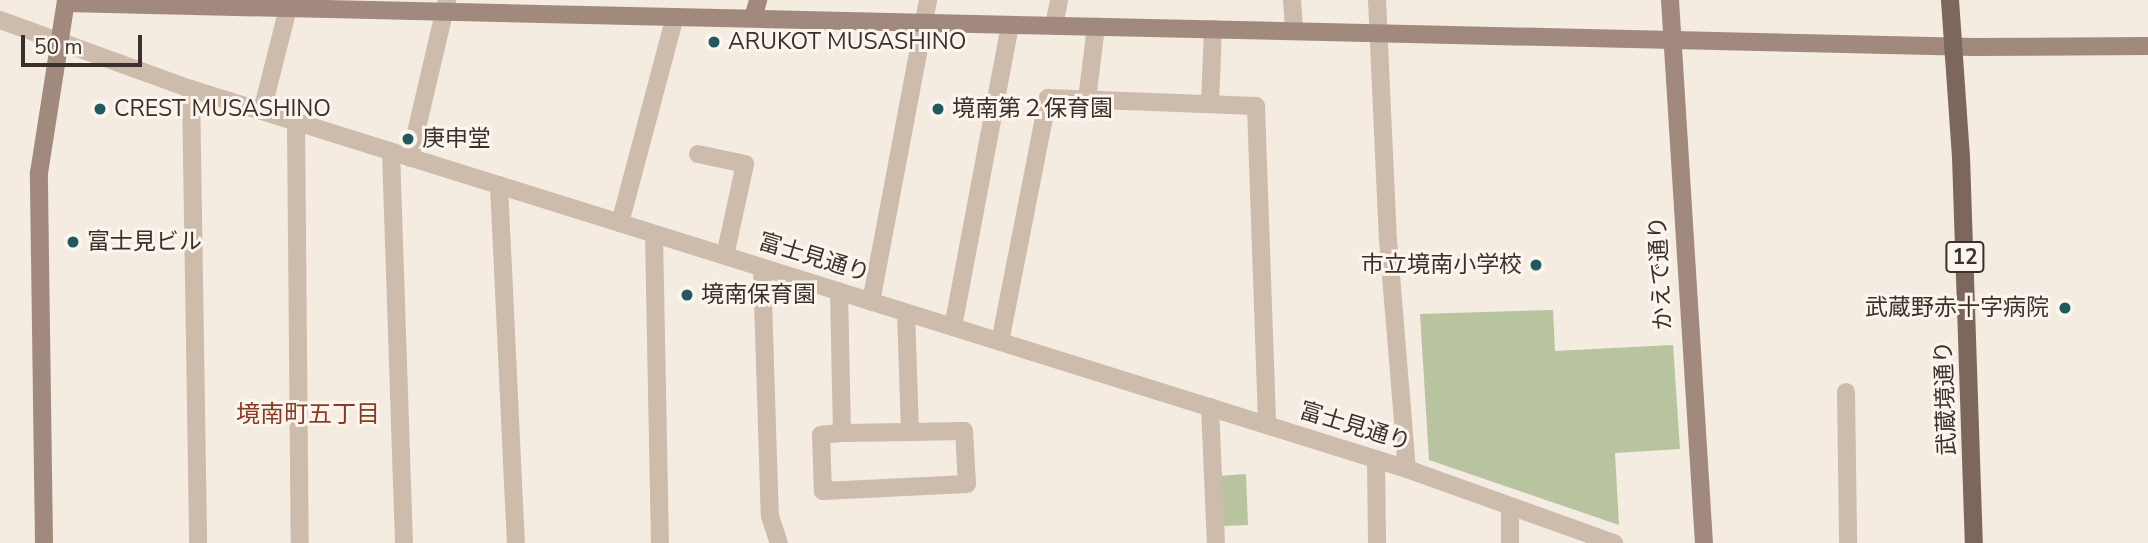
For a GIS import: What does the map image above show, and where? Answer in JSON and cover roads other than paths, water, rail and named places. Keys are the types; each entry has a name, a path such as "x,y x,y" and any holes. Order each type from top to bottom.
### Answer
{"main road":[{"name":"武蔵境通り","path":"1950,0 1961,170 1974,543"}],"street":[{"path":"753,19 758,0"},
{"path":"871,302 928,0"},
{"path":"1054,26 1059,0"},
{"path":"1292,0 1294,31"},
{"path":"1377,0 1388,239 1407,469"},
{"name":"かえで通り","path":"1670,0 1704,543"},
{"path":"44,543 39,173 66,1 446,6 675,18 1672,40 1952,46 2148,46"},
{"path":"262,111 289,4"},
{"path":"410,158 446,6"},
{"path":"620,223 675,18"},
{"name":"富士見通り","path":"0,20 191,89 1376,459 1614,543"},
{"path":"953,327 1010,25"},
{"path":"1087,99 1096,27"},
{"path":"1210,104 1213,29"},
{"path":"191,89 198,543"},
{"path":"1000,342 1048,98 1255,106 1267,425"},
{"path":"296,122 300,543"},
{"path":"391,152 404,543"},
{"path":"698,154 745,164 725,256"},
{"path":"499,186 516,543"},
{"path":"654,234 660,543"},
{"path":"762,268 770,516 779,543"},
{"path":"839,292 842,433"},
{"path":"906,313 910,432"},
{"path":"1846,392 1848,543"},
{"path":"1210,407 1216,543"},
{"path":"964,431 967,484 823,491 821,435 842,433 964,431"},
{"path":"1376,459 1377,543"},
{"path":"1510,506 1510,543"}],"place":[{"name":"ARUKOT MUSASHINO","path":"714,42"},
{"name":"CREST MUSASHINO","path":"100,109"},
{"name":"境南第２保育園","path":"938,109"},
{"name":"庚申堂","path":"408,139"},
{"name":"富士見ビル","path":"73,242"},
{"name":"市立境南小学校","path":"1536,265"},
{"name":"境南保育園","path":"687,295"},
{"name":"武蔵野赤十字病院","path":"2065,308"}],"district":[{"name":"境南町五丁目","path":"308,415"}]}
